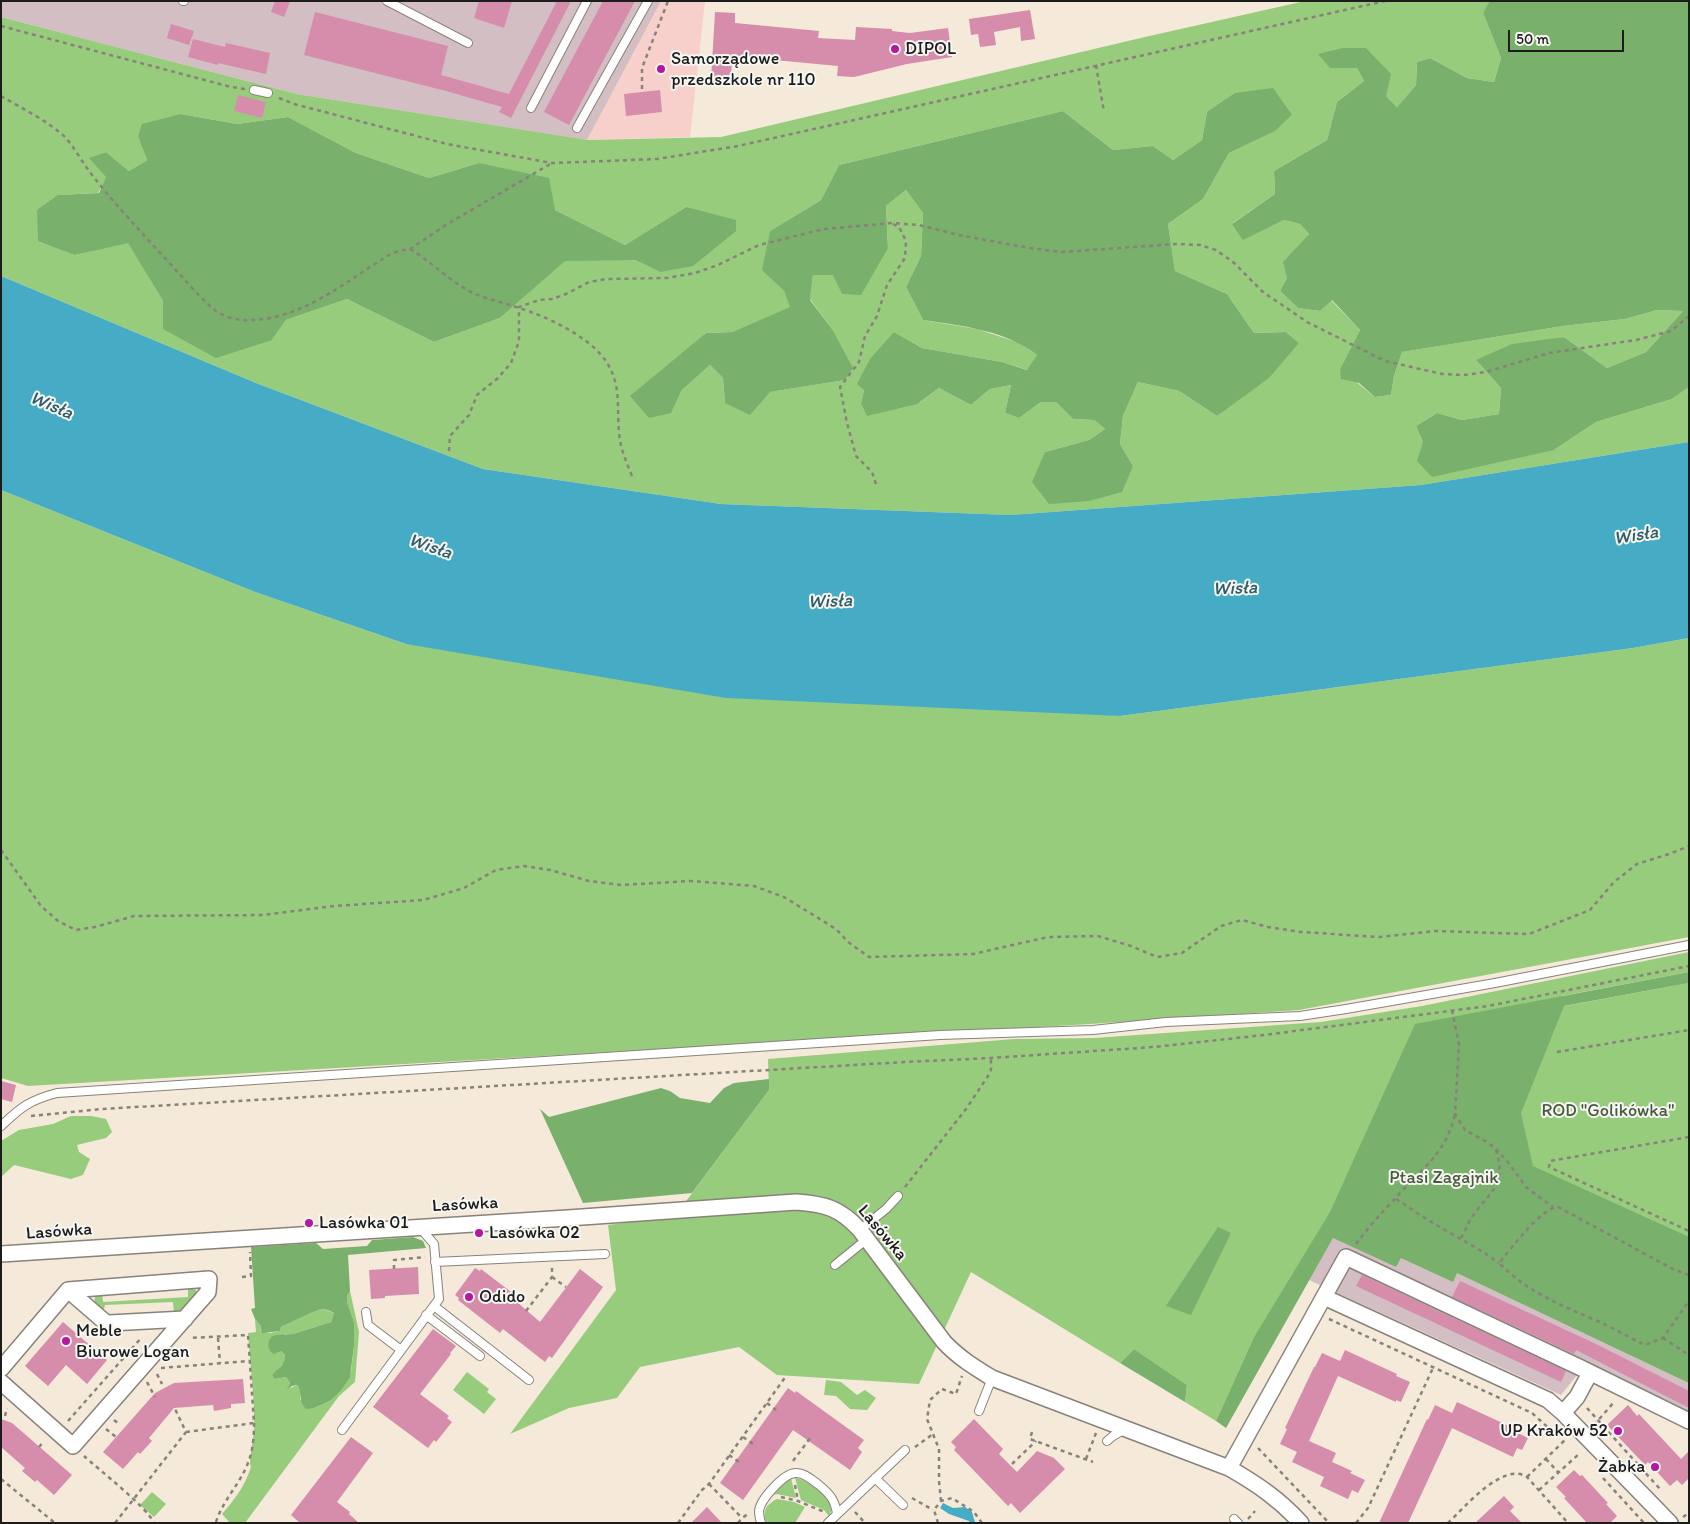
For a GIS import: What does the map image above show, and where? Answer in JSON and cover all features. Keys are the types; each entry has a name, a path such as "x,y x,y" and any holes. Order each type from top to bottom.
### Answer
{"street":[{"name":"Lasówka","path":"1,1254 796,1202 815,1203 830,1207 849,1218 864,1234 944,1342 956,1355 992,1378 1229,1468 1262,1487 1301,1523"},
{"path":"1229,1468 1346,1258 1689,1421"},
{"path":"1,1369 68,1290 209,1279 208,1292 73,1446 1,1382"},
{"path":"68,1290 105,1322 185,1319"},
{"path":"1324,1297 1548,1400 1670,1523"},
{"path":"1563,1413 1577,1397 1590,1373"}],"lane":[{"path":"387,1 468,43"},
{"path":"531,108 587,1"},
{"path":"577,128 648,1"},
{"path":"254,90 268,93"},
{"path":"4,1123 18,1110 37,1098 57,1093 940,1035 1093,1030 1166,1022 1300,1016 1495,983 1689,945"},
{"path":"835,1265 898,1196"},
{"name":"Lasówka","path":"418,1226 434,1244 438,1299 434,1306"},
{"path":"435,1262 605,1254"},
{"path":"342,1430 434,1306 529,1380"},
{"path":"366,1312 368,1325 401,1350"},
{"path":"426,1315 480,1356"},
{"path":"979,1411 992,1378"},
{"path":"1107,1441 1126,1429"},
{"path":"828,1522 905,1450"},
{"path":"761,1523 759,1518 760,1506 779,1480 797,1472 804,1474 833,1497 837,1514"},
{"path":"875,1478 903,1505"}],"path":[{"path":"642,89 642,68 668,1"},
{"path":"268,93 294,104 447,144 552,163 657,159 738,146 1384,1"},
{"path":"1,26 231,87 254,90"},
{"path":"1096,65 1104,112"},
{"path":"1,96 40,119 64,137 134,225 198,293 217,311 230,318 241,320 267,318 305,307 320,300 387,256 398,251 410,250 450,223 552,163"},
{"path":"519,307 566,294 589,282 606,279 667,278 694,273 718,266 759,245 824,229 892,223 919,225 959,235 1062,252 1176,244 1200,245 1222,254 1233,262 1263,292 1307,322 1385,361 1442,374 1464,375 1486,372 1549,353 1636,340 1671,330 1689,316"},
{"path":"876,484 872,472 856,456 840,387 859,362 865,336 877,316 887,285 905,258 906,241 898,227 892,223"},
{"path":"410,250 422,256 447,278 474,293 519,307 571,331 600,353 613,375 618,395 621,448 632,476"},
{"path":"449,451 450,436 469,415 477,396 498,378 511,363 519,341 519,307"},
{"path":"1,850 41,906 58,921 76,930 95,927 134,916 263,915 334,906 423,900 464,888 496,870 524,866 550,870 590,881 621,885 691,881 754,886 784,897 836,929 848,942 868,958 973,954 1048,937 1098,936 1131,946 1157,957 1182,954 1221,926 1242,920 1268,927 1301,932 1373,937 1435,931 1529,934 1590,910 1614,882 1637,864 1689,846"},
{"path":"4,1123 42,1114 102,1109 1154,1047 1488,1006 1689,966"},
{"path":"1346,1258 1369,1226 1437,1154 1451,1131 1455,1114 1459,1045 1452,1010"},
{"path":"1557,1052 1689,1030"},
{"path":"898,1196 966,1109 991,1070 991,1058"},
{"path":"1455,1114 1465,1130 1495,1148 1507,1160 1526,1187 1553,1207 1558,1207 1572,1213 1635,1249 1673,1269 1689,1275"},
{"path":"1689,1136 1550,1161 1549,1167 1689,1231"},
{"path":"1462,1238 1470,1220 1487,1200 1498,1182 1500,1164 1495,1148"},
{"path":"1396,1199 1425,1218 1462,1238 1499,1263 1523,1285 1557,1304 1646,1345 1663,1338 1689,1301"},
{"path":"1499,1263 1535,1221 1553,1207"},
{"path":"526,1311 552,1276 552,1256"},
{"path":"394,1269 394,1260 426,1257"},
{"path":"242,1276 251,1276 250,1260"},
{"path":"552,1276 566,1287"},
{"path":"1316,1312 1532,1414 1553,1432 1566,1439"},
{"path":"172,1334 176,1338 248,1335 254,1423 252,1450 248,1463 222,1505 216,1522"},
{"path":"58,1432 142,1337"},
{"path":"218,1337 220,1364"},
{"path":"1663,1338 1688,1353"},
{"path":"1356,1523 1368,1508 1441,1351"},
{"path":"153,1368 162,1384"},
{"path":"144,1376 155,1397"},
{"path":"678,1523 702,1490 709,1484 786,1376"},
{"path":"941,1501 939,1449 927,1419 928,1410 930,1400 942,1389 956,1394 962,1376"},
{"path":"1527,1477 1566,1439 1598,1421 1625,1390"},
{"path":"1577,1397 1665,1494"},
{"path":"767,1403 776,1410"},
{"path":"175,1409 186,1432"},
{"path":"114,1523 186,1432 254,1423"},
{"path":"1086,1459 1097,1430"},
{"path":"1032,1432 1030,1438 1036,1441 1093,1462"},
{"path":"743,1437 753,1444"},
{"path":"1012,1464 1036,1441"},
{"path":"1254,1445 1329,1523"},
{"path":"73,1446 152,1518 154,1523"},
{"path":"1539,1490 1580,1453 1586,1460"},
{"path":"729,1455 739,1462"},
{"path":"1546,1459 1558,1472"},
{"path":"1448,1523 1496,1480 1512,1474 1527,1477 1568,1523"},
{"path":"1599,1474 1644,1523"},
{"path":"1,1479 55,1523"},
{"path":"709,1484 742,1518 738,1523"},
{"path":"938,1523 934,1510 941,1501 952,1498 974,1512 982,1523"},
{"path":"798,1501 822,1510 828,1522"},
{"path":"850,1507 866,1523"},
{"path":"1239,1521 1256,1511"}],"shaded area":[{"path":"1,1 661,1 587,140 297,94 1,17"},
{"name":"Samorządowe przedszkole nr 110","path":"661,1 705,1 690,137 587,140"},
{"path":"1333,1237 1396,1267 1401,1258 1453,1282 1457,1273 1689,1383 1689,1415 1585,1365 1561,1395 1309,1280"}],"green space":[{"path":"1305,1 1491,1 1483,13 1501,58 1494,82 1467,78 1430,58 1417,62 1416,85 1397,107 1386,96 1366,48 1330,68 1357,68 1364,81 1337,102 1327,140 1274,171 1275,194 1233,223 1243,239 1284,220 1300,224 1309,234 1284,262 1287,278 1280,291 1298,308 1320,311 1331,300 1360,330 1340,369 1375,397 1391,395 1394,376 1402,352 1563,326 1625,319 1657,310 1683,311 1646,352 1607,368 1564,337 1476,360 1501,388 1499,414 1462,420 1437,413 1416,426 1423,442 1554,450 1596,422 1672,399 1689,387 1689,442 1421,485 1010,515 721,504 483,469 256,383 1,276 1,17 297,94 588,140 721,137","holes":["1063,111 1113,150 1153,146 1173,160 1202,140 1207,112 1292,115 1274,131 1229,153 1203,199 1168,224 1175,271 1227,294 1254,333 1286,332 1299,343 1217,416 1179,391 1138,382 1123,416 1120,444 1133,466 1045,452 1089,440 1105,429 1094,420 1073,419 1056,402 1041,402 1019,418 1005,413 1011,385 990,389 971,405 939,388 920,402 861,403 864,390 894,332 922,348 1002,362 1028,370 1037,355 1020,343 977,329 923,320 906,287 921,256 923,213 906,190 886,206 888,248 833,275 813,275 810,299 832,329 845,380 770,392 725,403 723,378 710,365 681,391 705,333 732,332 791,307 784,291 763,270 770,231 821,200 839,165","181,114 237,124 288,117 356,153 429,178 479,163 555,210 625,245 686,207 660,272 635,260 565,260 500,318 434,342 347,299 286,320 272,340 163,329 163,301 128,242 75,255 58,195 98,193 107,177 90,158 106,152 129,171 147,160 138,137"]},
{"path":"1490,1 1689,1 1689,387 1672,399 1596,422 1554,450 1432,477 1417,461 1423,442 1416,426 1437,413 1462,420 1499,414 1501,388 1476,360 1512,344 1564,337 1607,368 1646,352 1683,311 1657,310 1625,319 1563,326 1402,352 1394,376 1391,395 1375,397 1359,383 1341,379 1340,369 1360,330 1332,300 1320,311 1298,308 1280,291 1287,278 1283,262 1309,234 1300,224 1284,220 1243,240 1232,224 1275,194 1274,171 1327,140 1337,102 1364,81 1357,68 1330,68 1318,54 1343,48 1366,48 1391,74 1386,96 1397,107 1416,85 1417,62 1430,58 1467,78 1494,82 1501,58 1483,13"},
{"path":"1273,88 1292,115 1275,131 1229,153 1203,199 1168,224 1175,271 1227,294 1254,333 1286,332 1299,343 1269,378 1217,416 1179,391 1138,382 1123,416 1120,444 1133,466 1122,492 1089,501 1049,504 1032,482 1045,452 1089,440 1105,429 1094,420 1073,419 1056,402 1041,402 1019,418 1005,413 1011,385 990,389 971,405 939,388 917,404 867,416 861,403 864,390 857,384 870,359 894,332 922,348 1002,362 1027,370 1037,355 1011,340 983,330 923,320 906,287 921,256 923,213 906,190 886,206 888,248 861,295 842,294 833,275 813,275 810,300 832,329 853,368 845,380 770,392 750,415 725,403 723,378 710,365 681,391 671,413 649,418 630,396 706,333 732,332 790,307 784,291 762,270 770,231 821,200 839,165 1063,111 1113,150 1153,146 1173,160 1202,140 1207,112 1235,93"},
{"path":"181,114 237,124 288,117 356,153 429,178 479,163 549,178 555,210 625,245 686,207 736,220 736,231 693,266 660,272 635,260 565,261 500,318 434,342 347,299 286,320 272,340 216,358 163,329 163,301 128,243 75,255 38,241 37,210 58,195 99,193 106,177 89,158 106,152 129,171 147,160 138,137 142,124"},
{"path":"1,490 255,592 406,644 1120,716 1633,648 1689,638 1689,937 1299,1010 1090,1024 28,1086 1,1078"},
{"name":"ROD \"Golikówka\"","path":"1689,952 1689,972 1561,996 1565,1006 1689,983 1689,1383 1457,1273 1453,1282 1401,1258 1396,1267 1333,1237 1253,1339 1216,1421 1185,1402 1187,1385 1134,1349 1120,1363 971,1272 919,1384 777,1375 739,1347 640,1367 617,1398 569,1408 510,1434 616,1290 608,1225 675,1216 769,1090 768,1059 1014,1039 1094,1038 1321,1022 1422,1006"},
{"name":"Ptasi Zagajnik","path":"1689,972 1689,983 1564,1006 1521,1113 1533,1166 1689,1237 1689,1383 1457,1273 1453,1282 1401,1258 1396,1267 1333,1238 1226,1428 1216,1421 1253,1339 1330,1212 1415,1024"},
{"path":"769,1079 769,1090 692,1193 583,1203 540,1109 549,1117 661,1088 670,1091 680,1098 710,1103 724,1088 734,1083"},
{"path":"71,1116 91,1116 106,1119 112,1132 106,1138 77,1145 79,1152 90,1159 83,1175 71,1179 14,1165 1,1177 1,1141 19,1130 53,1124"},
{"path":"1218,1227 1231,1233 1191,1315 1166,1306"},
{"path":"413,1237 423,1241 426,1248 348,1255 350,1291 347,1296 347,1302 354,1322 354,1346 350,1377 340,1392 330,1401 314,1408 306,1409 302,1403 297,1385 287,1390 290,1383 286,1377 275,1379 272,1376 282,1365 285,1355 281,1351 274,1354 271,1352 268,1346 269,1341 271,1337 276,1335 293,1334 331,1322 334,1313 322,1309 281,1327 280,1331 262,1333 260,1325 251,1309 255,1308 251,1247 316,1243 323,1249 367,1246 372,1240"},
{"path":"188,1287 195,1289 198,1294 185,1309 174,1313 173,1302 105,1305 103,1312 94,1302 96,1294 102,1291 103,1302 188,1297"},
{"path":"350,1291 359,1332 355,1382 339,1396 245,1523 230,1523 222,1514 239,1492 251,1467 254,1417 248,1333 256,1332 255,1319 260,1325 261,1331 270,1333 280,1331 281,1327 319,1310 324,1309 334,1313 331,1322 293,1334 284,1334 281,1351 285,1355 284,1363 272,1376 275,1379 286,1377 290,1383 288,1389 297,1385 301,1393 300,1399 314,1408 330,1401 340,1392 351,1372 354,1322 347,1302 347,1296"},
{"path":"1134,1349 1187,1385 1185,1402 1120,1363"},
{"path":"467,1372 489,1389 487,1392 496,1399 484,1414 453,1390"},
{"path":"826,1380 841,1382 857,1395 865,1390 876,1398 867,1410 850,1409 836,1396 824,1395"},
{"path":"791,1478 796,1498 774,1495 784,1482"},
{"path":"795,1478 810,1484 829,1500 831,1510 829,1516 824,1510 801,1500"},
{"path":"152,1492 166,1504 154,1517 140,1505"},
{"path":"777,1499 794,1502 805,1507 795,1523 767,1523 765,1519 766,1509"}],"water":[{"name":"Wisła","path":"1,276 256,383 483,469 721,504 1010,515 1421,485 1689,442 1689,638 1633,648 1120,716 726,698 406,644 255,592 1,490"},
{"path":"943,1503 953,1508 965,1507 972,1512 975,1522 978,1523 970,1523 949,1514 940,1508"}],"building":[{"path":"275,1 290,1 284,17 271,12"},
{"path":"479,1 512,1 504,28 474,18"},
{"path":"557,1 571,1 511,118 499,112 502,107 304,55 315,12 448,46 441,75 509,94"},
{"path":"603,1 635,1 569,125 544,112"},
{"path":"1030,10 1035,39 1021,41 1020,27 994,32 996,45 980,47 978,34 971,35 969,19"},
{"path":"715,12 735,13 735,23 819,31 818,38 855,40 856,27 892,29 892,31 910,33 948,28 952,57 907,64 854,77 837,76 838,66 732,56 731,81 711,80"},
{"path":"171,24 194,31 189,45 167,38"},
{"path":"193,39 225,47 226,43 270,53 266,74 188,57"},
{"path":"660,90 662,112 626,116 624,94"},
{"path":"238,95 266,102 262,118 234,111"},
{"path":"1,1081 16,1085 12,1102 1,1099"},
{"path":"418,1267 419,1294 385,1296 385,1298 371,1299 369,1270"},
{"path":"475,1268 480,1271 481,1269 511,1292 509,1295 540,1322 580,1269 603,1287 552,1358 549,1356 545,1362 503,1329 500,1333 458,1300 459,1298 455,1295"},
{"path":"1362,1275 1566,1371 1561,1382 1356,1286"},
{"path":"1460,1281 1594,1343 1689,1391 1689,1408 1576,1350 1574,1354 1452,1297"},
{"name":"Meble Biurowe Logan","path":"63,1322 107,1360 87,1384 66,1365 48,1386 25,1366"},
{"path":"433,1329 456,1346 420,1394 449,1416 447,1418 452,1422 436,1442 434,1440 428,1448 373,1407"},
{"path":"1345,1350 1410,1382 1401,1402 1396,1400 1396,1402 1338,1376 1309,1441 1336,1453 1332,1462 1352,1471 1350,1473 1365,1480 1358,1493 1352,1490 1348,1499 1320,1486 1324,1477 1292,1462 1297,1452 1280,1444 1287,1429 1285,1428 1322,1353 1340,1361"},
{"path":"243,1379 245,1403 231,1404 231,1408 214,1411 213,1405 174,1408 149,1438 152,1441 140,1454 138,1452 123,1469 103,1452 155,1393 174,1383"},
{"path":"788,1388 795,1393 796,1391 864,1440 858,1448 862,1452 850,1470 793,1430 743,1500 720,1483"},
{"path":"1457,1402 1509,1426 1508,1428 1528,1438 1522,1450 1517,1448 1513,1457 1452,1428 1408,1523 1379,1523 1435,1405 1452,1413"},
{"path":"1628,1405 1637,1416 1639,1414 1681,1459 1689,1451 1689,1478 1682,1485 1677,1480 1670,1486 1648,1462 1645,1465 1607,1425"},
{"path":"1,1419 12,1423 72,1475 54,1495 37,1480 35,1482 22,1471 25,1468 1,1447"},
{"path":"974,1419 1003,1449 999,1454 1017,1472 1037,1451 1054,1458 1065,1469 1020,1513 1011,1503 1008,1506 954,1450 956,1447 951,1442"},
{"path":"351,1437 373,1453 337,1502 350,1512 349,1514 359,1523 300,1523 291,1515"},
{"path":"1574,1470 1580,1476 1582,1475 1608,1503 1606,1504 1617,1516 1610,1523 1587,1523 1556,1487"},
{"path":"1504,1496 1514,1507 1510,1511 1522,1523 1475,1523"},
{"path":"707,1507 722,1523 691,1523"}],"place":[{"name":"DIPOL","path":"895,49"},
{"name":"Samorządowe przedszkole nr 110","path":"661,69"},
{"name":"Lasówka 01","path":"309,1223"},
{"name":"Lasówka 02","path":"479,1233"},
{"name":"Odido","path":"469,1297"},
{"name":"Meble Biurowe Logan","path":"66,1341"},
{"name":"UP Kraków 52","path":"1618,1431"},
{"name":"Żabka","path":"1655,1467"}]}
